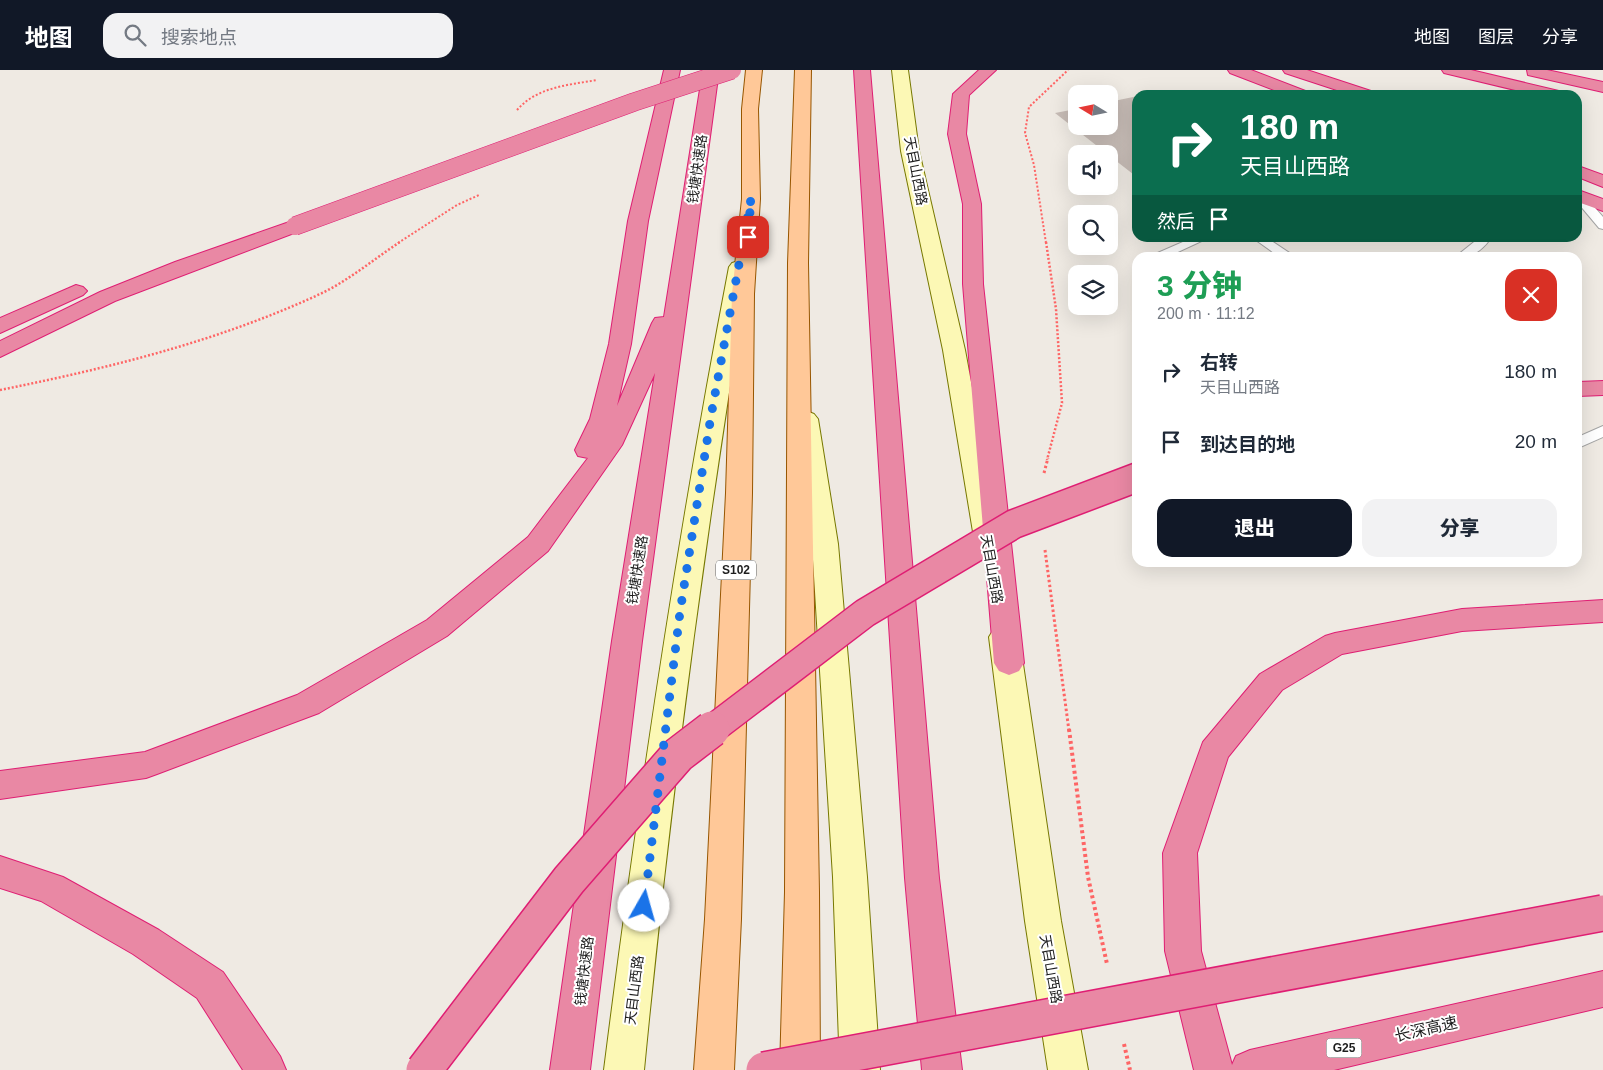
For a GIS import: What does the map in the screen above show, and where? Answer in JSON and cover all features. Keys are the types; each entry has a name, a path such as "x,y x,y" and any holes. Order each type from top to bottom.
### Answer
{"highway":[{"path":"538,544 602,419 620,344 638,221 672,70"},
{"path":"0,350 75,311 287,220 635,85 684,70"},
{"name":"钱塘快速路","path":"570,1070 627,641 711,70"},
{"path":"0,326 84,287 182,248 287,220 732,70"},
{"path":"862,70 922,878 942,1070"},
{"path":"988,70 961,94 957,134 972,204 973,284 1009,663"},
{"path":"1236,70 1289,90"},
{"path":"1291,70 1353,90"},
{"path":"1450,70 1536,90"},
{"path":"1523,70 1603,88"},
{"path":"1584,70 1603,74"},
{"path":"1582,173 1603,181"},
{"path":"1582,198 1603,205"},
{"path":"0,785 146,765 308,704 436,628 538,544 610,445 638,387 665,317 686,243"},
{"path":"1582,389 1603,388"},
{"path":"424,1070 569,880 678,755 864,613 1014,524 1132,479"},
{"path":"1214,1070 1183,951 1180,852 1214,751 1270,682 1335,644 1462,620 1603,611"},
{"path":"0,872 51,888 146,942 210,985 266,1070"},
{"path":"764,1070 1603,913"},
{"name":"长深高速","path":"1250,1070 1603,989"}],"main road":[{"name":"天目山西路","path":"714,1070 723,919 739,493 743,294 751,199 750,109 754,70"},
{"path":"800,1070 802,892 798,263 803,70"},
{"name":"天目山西路","path":"900,70 910,151 954,350 1009,663 1043,921 1068,1070"},
{"name":"天目山西路","path":"624,1070 680,612 711,416 751,199"},
{"path":"800,385 825,544 849,867 860,1070"}],"lane":[{"path":"1582,201 1603,225"},
{"path":"1167,252 1192,242"},
{"path":"1265,242 1281,252"},
{"path":"1469,252 1482,242"},
{"path":"1582,441 1603,431"}],"path":[{"path":"1043,478 1062,403 1056,309 1034,165 1025,133 1029,107 1063,77 1068,70"},
{"path":"0,390 74,375 163,352 246,324 322,293 457,205"},
{"path":"1045,545 1088,877 1109,973"},
{"path":"1124,1041 1130,1070"}],"building":[{"path":"1132,97 1132,173 1118,162 1118,145 1096,145 1083,135 1118,135 1118,100"},
{"path":"1068,111 1068,123 1055,113"}],"route":[{"path":"644,906 680,612 711,416 751,199 748,237"}]}
